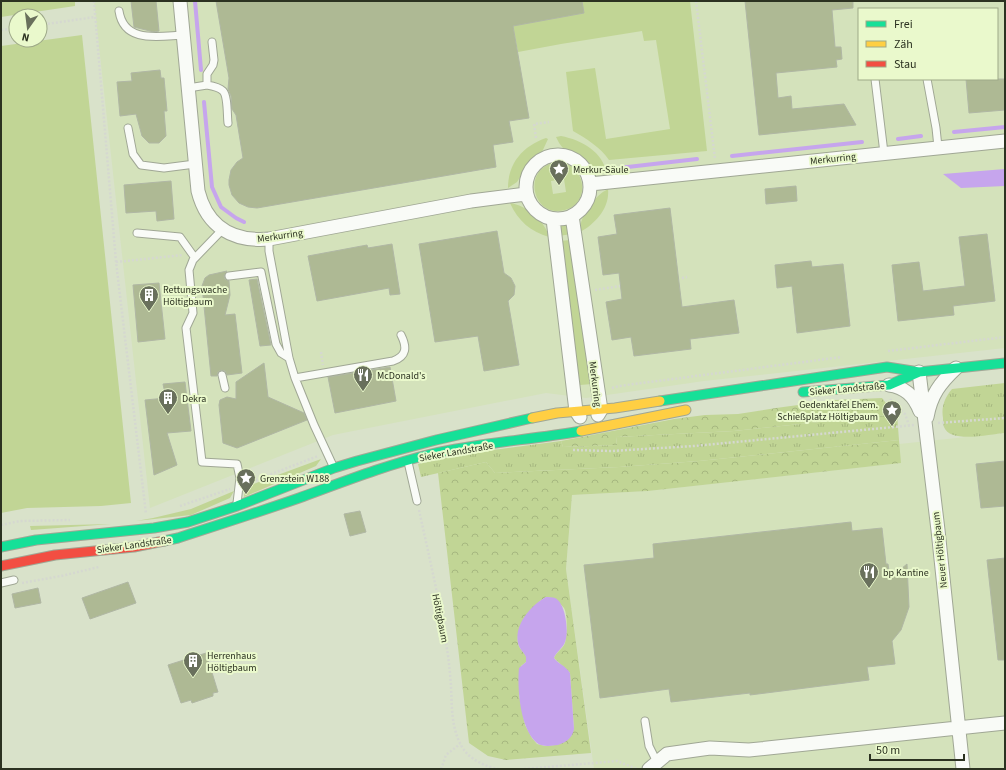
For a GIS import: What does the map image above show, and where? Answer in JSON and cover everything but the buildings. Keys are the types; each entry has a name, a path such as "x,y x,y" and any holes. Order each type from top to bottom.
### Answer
{"main road":[{"name":"Sieker Landstraße","path":"1,566 55,555 134,547 178,538 337,476 396,450 557,413 601,410 887,367 919,372 1005,363"},
{"name":"Sieker Landstraße","path":"795,393 889,385 919,372"},
{"name":"Sieker Landstraße","path":"1,548 48,539 171,525 209,516 337,476 452,449 549,437 698,408"}],"street":[{"name":"Merkurring","path":"180,1 198,191 203,206 213,222 229,234 245,238 269,238 471,201 526,194"},
{"name":"Merkurring","path":"590,184 1005,141"},
{"path":"554,155 566,156 579,163 587,172 590,184 590,194 586,204 581,210 572,216 561,219 553,219 543,216 530,203 526,194 526,182 532,168 543,159 554,155"},
{"name":"Merkurring","path":"572,216 601,410 590,430"},
{"path":"553,219 576,412 590,430"},
{"path":"925,424 932,397 943,381 956,368"},
{"name":"Neuer Höltigbaum","path":"919,372 938,530 962,769"},
{"path":"889,385 897,386 908,391 915,399 925,424"},
{"path":"653,766 667,754 710,748 749,750 1005,723"}],"lane":[{"path":"119,11 120,18 126,30 135,34 154,36 183,35"},
{"path":"207,85 207,74 213,65 214,60 212,42"},
{"path":"875,80 884,153"},
{"path":"927,80 938,147"},
{"path":"188,88 207,85 222,90 225,95 228,123"},
{"path":"128,128 133,154 141,165 164,168 195,164"},
{"path":"223,229 193,260 189,270 193,314 186,328 202,462 237,464 240,486 237,506"},
{"path":"138,233 180,237 196,258"},
{"path":"269,238 270,252 289,358 295,378 314,425 337,476"},
{"path":"229,276 261,272 276,344 281,353 289,358"},
{"path":"295,378 393,361 402,357 405,351 404,342 401,335"},
{"path":"222,375 225,388"},
{"path":"408,460 417,501"},
{"path":"1,583 14,580"},
{"path":"645,721 653,766"}],"path":[{"path":"94,1 116,262 146,514 138,516"},
{"path":"696,1 716,170"},
{"path":"48,24 95,17"},
{"path":"536,138 534,124 549,122"},
{"path":"116,262 184,255 196,258"},
{"path":"682,278 687,278"},
{"path":"594,290 620,286"},
{"path":"886,351 1005,337"},
{"path":"612,388 846,356"},
{"path":"890,398 893,404 905,414 909,426"},
{"path":"576,450 611,451 694,446 1005,418"},
{"path":"176,508 205,498"},
{"name":"Höltigbaum","path":"417,501 443,624 450,676 453,715 460,744"},
{"path":"1,525 32,520 77,520"},
{"path":"14,580 22,584 105,566"},
{"path":"441,769 446,754 460,744 475,760 486,766 498,769"},
{"path":"524,769 617,761 636,769"}],"shaded area":[{"path":"94,1 1005,1 1005,348 704,381 586,398 546,393 333,435 150,508"},
{"path":"1005,169 1005,186 961,188 943,174"},
{"path":"1005,433 1005,769 594,769 566,569 572,495 648,491 900,463 899,444"},
{"path":"546,597 554,598 559,601 566,618 567,632 565,642 554,658 570,673 574,729 572,735 566,741 558,745 550,746 541,745 531,737 523,718 519,697 519,668 526,662 526,657 520,649 517,636 521,623 529,610"}],"green space":[{"path":"1,1 75,1 75,6 48,10 48,8 8,8 8,16 1,17"},
{"path":"582,1 690,1 707,151 609,160 597,147 573,131 566,72 595,68 606,139 670,129 656,40 644,41 642,31 518,52 513,26 584,13"},
{"path":"82,35 131,503 101,506 27,508 1,513 1,46 8,45 8,48 48,48 48,40"},
{"path":"561,136 584,144 590,148 601,159 607,174 595,168 581,156 563,148 556,137"},
{"path":"546,138 548,139 542,152 529,163 517,182 508,188 511,171 518,157 530,146"},
{"path":"553,163 564,163 572,167 578,174 582,182 582,190 580,199 574,205 565,210 554,211 546,208 539,201 535,193 535,184 537,175 543,168","holes":["564,179 566,192 553,194 551,181"]},
{"path":"608,189 607,203 604,209 591,225 580,232 582,220 588,208 603,192"},
{"path":"510,203 522,207 540,220 549,237 536,232 526,225 517,215"},
{"path":"563,223 567,224 571,234 559,236 559,227"},
{"path":"570,240 592,384 580,385 560,241"},
{"path":"1005,383 1005,433 962,437 948,432 944,427 943,406 947,395 952,389"},
{"path":"882,398 897,414 734,431 616,437 617,445 563,447 561,441 674,419 705,415 738,414 835,400"},
{"path":"897,414 899,440 699,461 619,467 495,473 486,462 421,477 418,464 470,453 561,441 563,447 617,445 616,437 734,431"},
{"path":"899,440 901,463 648,491 572,495 566,569 591,753 506,760 488,756 469,743 438,473 486,462 495,473 619,467 699,461","holes":["546,597 551,598 562,606 566,615 567,630 565,643 554,658 570,673 574,729 555,745 545,746 537,744 525,725 519,695 521,666 526,662 526,656 520,649 518,637 519,631 526,617 536,605"]},
{"path":"321,459 316,466 244,497 245,487"},
{"path":"234,491 230,498 191,515 136,521 191,509"},
{"path":"111,524 31,530 30,526"}],"waterway":[{"path":"195,1 201,70"},
{"path":"204,102 212,187 221,207 244,222"},
{"path":"954,132 1005,127"},
{"path":"898,139 921,136"},
{"path":"732,156 862,142"},
{"path":"619,168 697,159"}],"traffic: fast":[{"path":"660,401 887,367 919,372 1005,363"},
{"path":"803,392 889,385 919,372"},
{"path":"1,547 36,540 154,528 188,522 237,506 334,468 357,461 436,440 532,418"},
{"path":"164,541 178,538 254,513 414,458 450,450 581,431"}],"traffic: slow":[{"path":"532,418 557,413 615,408 660,401"},
{"path":"581,431 686,410"}],"traffic: jam":[{"path":"1,566 55,555 134,547 164,541"}],"place":[{"name":"Merkur-Säule","path":"559,186"},
{"name":"Rettungswache Höltigbaum","path":"149,312"},
{"name":"McDonald's","path":"363,392"},
{"name":"Dekra","path":"168,415"},
{"name":"Gedenktafel Ehem. Schießplatz Höltigbaum","path":"892,427"},
{"name":"Grenzstein W188","path":"246,495"},
{"name":"bp Kantine","path":"869,589"},
{"name":"Herrenhaus Höltigbaum","path":"193,678"}]}
